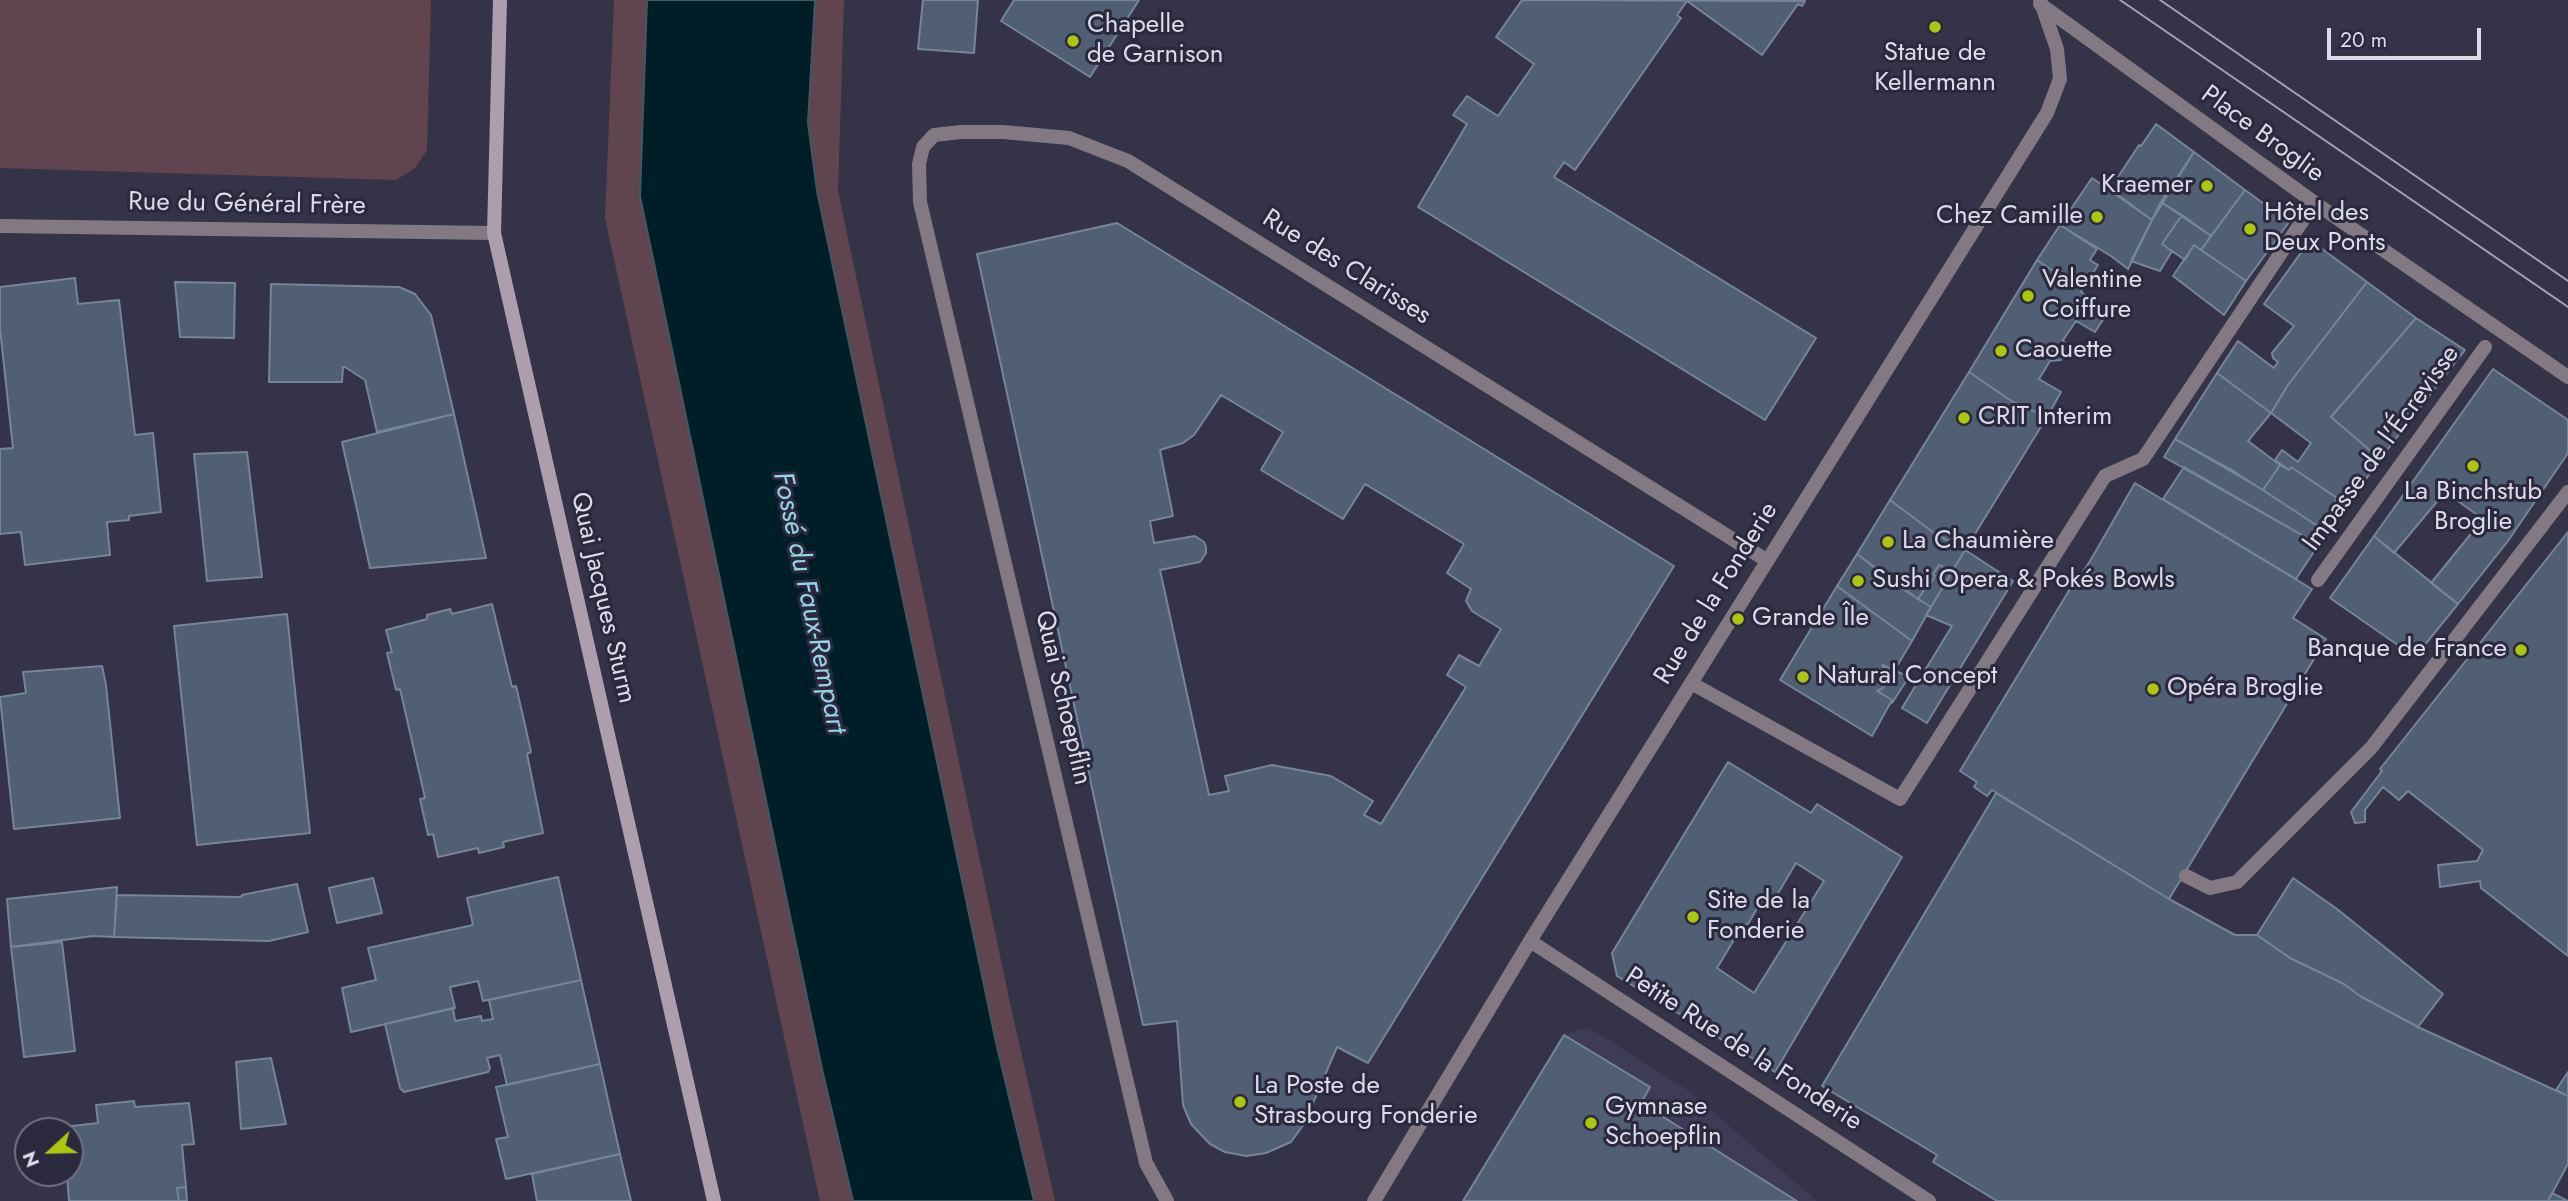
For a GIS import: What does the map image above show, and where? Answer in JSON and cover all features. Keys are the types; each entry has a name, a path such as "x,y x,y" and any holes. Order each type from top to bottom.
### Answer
{"street":[{"name":"Quai Jacques Sturm","path":"500,0 494,233 714,1201"},
{"name":"Place Broglie","path":"2038,2 2315,203 2568,377"},
{"name":"Rue de la Fonderie","path":"1377,1196 1530,941 2047,113 2060,79 2057,49 2038,2"},
{"name":"Rue des Clarisses","path":"920,202 919,164 923,147 934,135 1003,132 1069,138 1099,148 1128,161 1766,560"},
{"name":"Quai Schoepflin","path":"920,202 1146,1163 1167,1201"},
{"path":"1691,683 1900,799 2105,476 2143,459 2303,220"},
{"name":"Rue du Général Frère","path":"0,226 494,233"},
{"name":"Impasse de l'Écrevisse","path":"2318,580 2486,347"},
{"path":"2186,876 2210,888 2237,882 2361,758 2568,492"},
{"name":"Petite Rue de la Fonderie","path":"1530,941 1929,1201"},
{"path":"1364,1201 1377,1196"}],"shaded area":[{"path":"0,0 431,0 427,150 415,168 396,180 0,168"},
{"path":"614,0 647,0 640,196 822,1069 853,1201 820,1201 605,218"},
{"path":"815,0 844,0 838,191 1010,1003 1055,1201 1034,1201 997,1047 817,191 808,123"},
{"name":"Gymnase Schoepflin","path":"1588,1027 1686,1089 1817,1201 1463,1201 1564,1035"}],"water":[{"name":"Fossé du Faux-Rempart","path":"647,0 815,0 808,123 817,191 997,1047 1034,1201 853,1201 822,1069 640,196"}],"building":[{"path":"923,0 978,0 974,53 918,49"},
{"name":"Chapelle de Garnison","path":"1014,0 1139,0 1090,77 1001,21"},
{"path":"1522,0 1805,1 1802,6 1798,4 1762,55 1687,1 1677,15 1681,18 1575,170 1564,162 1554,177 1816,338 1765,420 1418,207 1467,124 1453,115 1467,96 1498,116 1534,64 1496,37"},
{"path":"2156,124 2194,152 2152,220 2114,192 2120,181 2116,180"},
{"path":"2194,152 2245,190 2211,236 2161,202"},
{"path":"2092,178 2152,220 2128,269 2060,225"},
{"name":"Hôtel des Deux Ponts","path":"2245,190 2289,222 2246,281 2201,250"},
{"path":"2161,202 2182,215 2162,244 2172,251 2160,271 2131,261"},
{"path":"2182,215 2211,236 2201,250 2194,245 2185,260 2162,244"},
{"path":"1117,223 1674,566 1368,1063 1337,1047 1304,1124 1291,1142 1266,1153 1246,1156 1225,1152 1210,1144 1191,1124 1183,1105 1177,1021 1143,1025 977,254","holes":["1221,395 1283,432 1261,470 1343,519 1365,484 1464,544 1447,573 1471,589 1466,601 1472,611 1501,629 1479,666 1459,655 1447,675 1466,687 1381,824 1364,815 1373,801 1331,776 1272,765 1225,776 1229,791 1209,795 1160,570 1200,562 1206,553 1206,547 1204,542 1195,536 1154,543 1150,521 1173,516 1160,450 1183,443 1194,435"]},
{"path":"2060,225 2097,249 2090,260 2098,265 2082,290 2037,260"},
{"path":"2310,240 2367,282 2288,385 2271,413 2217,373 2238,341 2274,368 2278,362 2272,353 2294,326 2264,304"},
{"path":"2194,245 2246,281 2224,315 2173,276"},
{"path":"2037,260 2082,290 2081,292 2108,312 2095,332 2076,321 2063,340 2068,348 2061,360 2050,361 2039,379 2061,392 2047,417 2013,402 1969,372"},
{"path":"75,278 78,304 119,300 135,435 153,433 161,512 107,522 110,555 25,565 21,532 0,534 0,449 13,448 0,329 0,287"},
{"path":"175,282 235,283 234,338 180,337"},
{"path":"2367,282 2416,318 2331,417 2380,459 2348,505 2291,467 2289,470 2275,460 2282,450 2298,462 2311,443 2271,413 2288,385"},
{"path":"271,284 399,287 415,294 431,315 454,414 377,432 365,380 345,367 342,382 269,382"},
{"path":"2416,318 2465,350 2380,459 2331,417"},
{"path":"2493,369 2568,420 2568,453 2508,541 2458,604 2431,583 2483,519 2445,492 2394,553 2374,536"},
{"path":"1969,372 2013,402 2047,417 1965,550 1934,533 1890,500"},
{"path":"2217,373 2271,413 2248,441 2280,465 2263,490 2175,439"},
{"path":"454,414 486,558 370,568 342,442"},
{"path":"2175,439 2235,472 2330,534 2321,546 2164,457"},
{"path":"247,452 262,577 207,581 194,454"},
{"path":"2280,465 2289,470 2291,467 2337,498 2319,527 2263,490"},
{"path":"2184,467 2321,546 2319,549 2317,547 2296,579 2163,499"},
{"name":"Opéra Broglie","path":"2135,483 2312,589 2293,618 2326,639 2169,899 1992,790 1987,796 1974,787 1977,782 1960,771"},
{"path":"1890,500 1934,533 1965,550 1952,572 1939,565 1931,583 1929,582 1918,599 1857,554"},
{"name":"Banque de France","path":"2568,532 2568,956 2481,888 2480,881 2440,887 2438,865 2477,861 2483,850 2408,791 2399,800 2383,787 2365,810 2365,822 2355,823 2351,812 2382,771 2380,769"},
{"path":"2374,536 2458,604 2415,657 2330,598"},
{"path":"1965,550 2013,581 1927,723 1902,708 1952,626 1926,615"},
{"path":"1857,554 1931,607 1912,641 1837,586"},
{"path":"1939,565 1952,572 1931,607 1918,599 1929,582 1931,583"},
{"path":"1837,586 1912,641 1894,671 1882,666 1888,669 1890,676 1883,688 1877,691 1892,700 1872,736 1780,680"},
{"path":"492,604 512,687 516,686 525,725 531,752 527,754 543,833 503,842 504,847 479,853 478,848 438,857 433,834 428,835 420,799 425,798 400,689 396,690 387,653 392,652 386,630 427,619 427,615 450,609 452,614"},
{"path":"287,614 310,833 197,845 174,626"},
{"path":"1883,665 1909,677 1892,703 1892,700 1877,691 1883,688 1890,676"},
{"path":"102,666 120,818 14,829 0,697 26,693 23,672"},
{"name":"Site de la Fonderie","path":"1728,762 1811,813 1817,804 1902,857 1775,1072 1617,976 1612,953","holes":["1796,863 1824,881 1754,993 1717,968 1743,925 1748,924 1759,905 1768,910"]},
{"path":"1996,793 2169,899 2235,935 2257,935 2290,958 2344,984 2360,996 2418,1027 2568,1096 2568,1164 2548,1201 1997,1201 1933,1162 1937,1155 1822,1086"},
{"path":"558,877 581,980 483,1001 478,981 450,987 455,1008 351,1032 342,988 376,980 368,948 473,925 467,898"},
{"path":"373,878 382,913 337,923 329,888"},
{"path":"2293,878 2337,909 2443,994 2418,1027 2360,996 2344,984 2290,958 2257,935"},
{"path":"297,884 308,932 269,941 114,937 117,895 241,897"},
{"path":"117,887 114,937 93,936 11,947 7,899"},
{"path":"62,942 75,1051 24,1057 11,947"},
{"path":"581,980 600,1064 507,1085 500,1055 487,1058 490,1068 488,1072 404,1092 400,1088 385,1024 453,1008 455,1021 481,1016 482,1021 493,1019 489,1000"},
{"name":"Gymnase Schoepflin","path":"1564,1035 1650,1087 1641,1103 1797,1201 1463,1201"},
{"path":"271,1058 286,1124 241,1129 236,1062"},
{"path":"600,1064 620,1154 506,1179 496,1139 508,1137 496,1087"},
{"path":"2568,1072 2568,1096 2556,1090"},
{"path":"134,1101 135,1107 189,1103 194,1144 182,1145 186,1187 177,1188 179,1201 69,1201 68,1187 84,1187 84,1125 98,1123 96,1105"},
{"path":"620,1154 631,1201 537,1201 532,1174"},
{"path":"186,1187 187,1201 179,1201 177,1188"},
{"path":"2552,1193 2568,1201 2548,1201"}],"tram line":[{"path":"2120,0 2568,307"},
{"path":"2160,0 2568,281"}],"place":[{"name":"Statue de Kellermann","path":"1935,27"},
{"name":"Chapelle de Garnison","path":"1073,41"},
{"name":"Kraemer","path":"2207,186"},
{"name":"Chez Camille","path":"2097,217"},
{"name":"Hôtel des Deux Ponts","path":"2250,229"},
{"name":"Valentine Coiffure","path":"2028,296"},
{"name":"Caouette","path":"2001,351"},
{"name":"CRIT Interim","path":"1964,418"},
{"name":"La Binchstub Broglie","path":"2473,466"},
{"name":"La Chaumière","path":"1888,542"},
{"name":"Sushi Opera & Pokés Bowls","path":"1858,581"},
{"name":"Grande Île","path":"1738,619"},
{"name":"Banque de France","path":"2521,650"},
{"name":"Natural Concept","path":"1803,677"},
{"name":"Opéra Broglie","path":"2153,689"},
{"name":"Site de la Fonderie","path":"1693,917"},
{"name":"La Poste de Strasbourg Fonderie","path":"1240,1102"},
{"name":"Gymnase Schoepflin","path":"1591,1123"}]}
